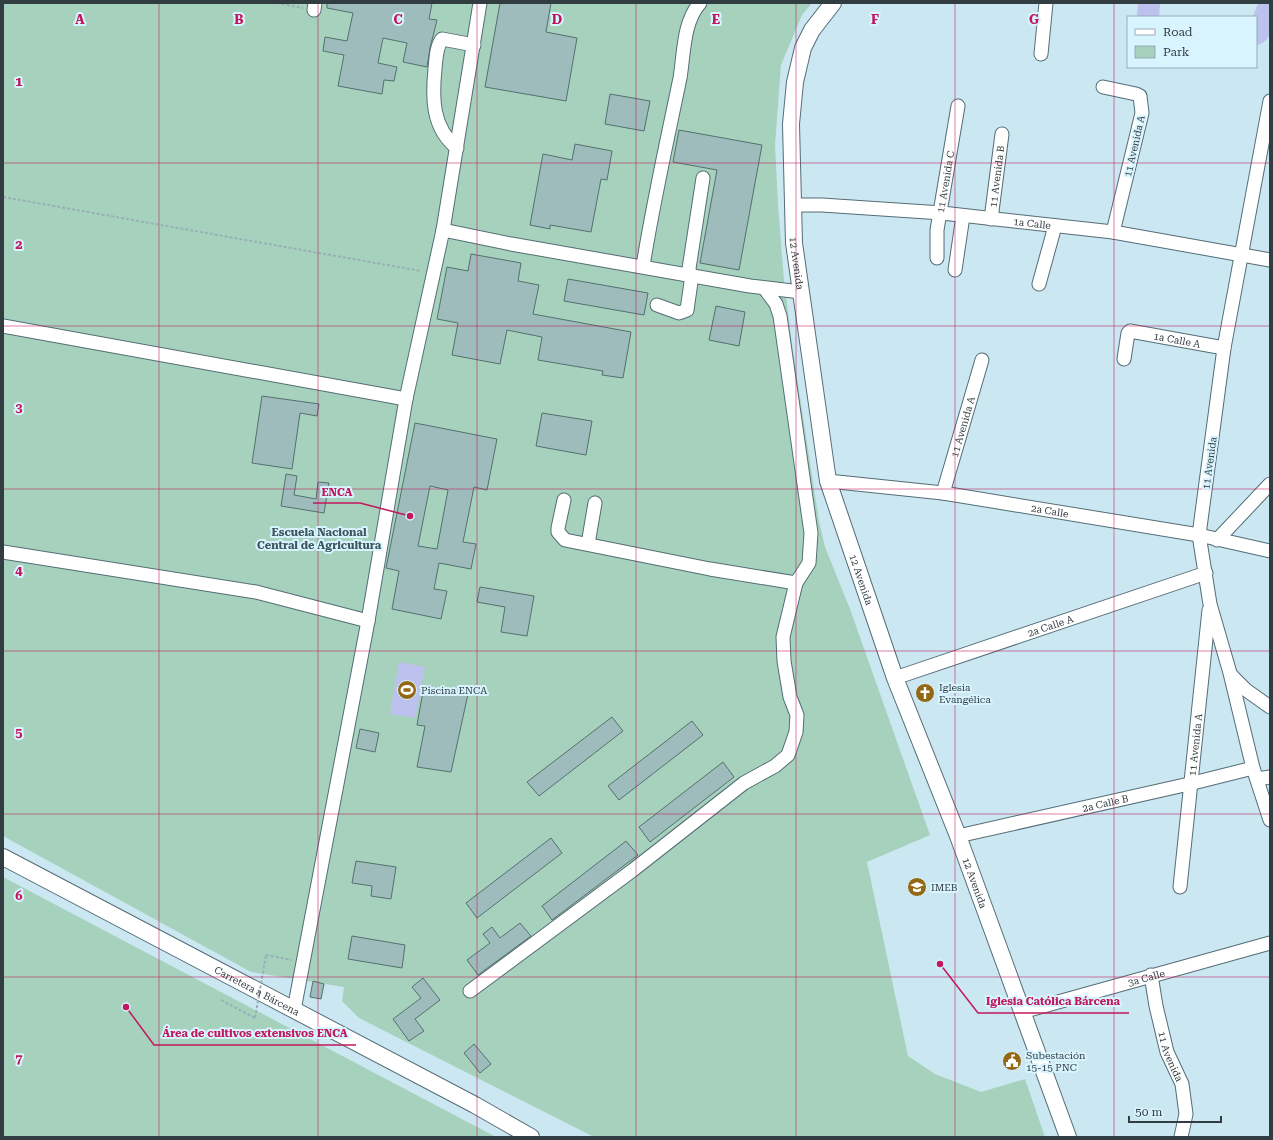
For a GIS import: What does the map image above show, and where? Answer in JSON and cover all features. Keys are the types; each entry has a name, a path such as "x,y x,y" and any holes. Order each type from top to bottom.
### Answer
{"main road":[{"name":"12 Avenida","path":"833,3 812,30 803,48 795,82 791,124 794,243 828,481 895,678 958,836 1068,1137"},
{"name":"Carretera a Bárcena","path":"3,857 531,1137"}],"street":[{"path":"294,1010 368,621 406,399 443,230 480,3"},
{"path":"643,266 650,220 680,76 689,24 694,10 700,3"},
{"path":"1041,54 1046,3"},
{"path":"457,148 448,141 440,128 434,112 433,88 436,54 442,39 474,45"},
{"name":"11 Avenida A","path":"1103,88 1140,96 1142,113 1113,232"},
{"name":"11 Avenida","path":"1270,101 1224,348 1199,535 1210,604 1230,673 1255,773 1270,820"},
{"name":"11 Avenida C","path":"937,258 937,230 942,213 958,106"},
{"name":"11 Avenida B","path":"991,219 1002,134"},
{"path":"657,305 679,313 687,310 690,275 703,178"},
{"name":"1a Calle","path":"792,205 822,205 942,213 1113,232 1270,260"},
{"path":"955,270 963,216"},
{"path":"1039,284 1055,226"},
{"path":"443,230 511,244 643,266 765,289 801,292"},
{"path":"470,991 633,870 744,784 775,766 788,754 796,732 797,715 790,696 784,661 783,637 796,583 809,563 811,533 780,316 776,304 765,289"},
{"path":"3,326 406,399"},
{"name":"1a Calle A","path":"1124,358 1128,333 1130,331 1224,348"},
{"name":"11 Avenida A","path":"943,493 982,360"},
{"name":"2a Calle","path":"828,481 943,493 1199,535 1270,550"},
{"path":"1217,540 1270,484"},
{"path":"564,500 558,532 565,540 710,569 796,583"},
{"path":"588,544 595,503"},
{"path":"3,552 256,592 368,621"},
{"name":"2a Calle A","path":"895,678 1206,573"},
{"name":"11 Avenida A","path":"1180,887 1189,784 1210,604"},
{"path":"1230,673 1246,690 1270,707"},
{"name":"2a Calle B","path":"958,836 1189,784 1255,773 1270,777"},
{"name":"3a Calle","path":"1022,1012 1270,942"},
{"name":"11 Avenida","path":"1151,975 1156,1006 1167,1052 1182,1084 1186,1114 1182,1137"}],"path":[{"path":"277,3 314,7"},
{"path":"3,197 434,273"},
{"path":"221,1000 255,1018 266,955 303,962"}],"green space":[{"path":"3,3 812,3 802,15 781,65 775,145 784,281 793,351 819,521 825,547 850,609 930,835 867,862 908,1056 935,1074 981,1092 1025,1079 1045,1137 594,1137 359,1018 342,1001 344,987 251,972 3,836"},
{"path":"3,877 496,1137 3,1137"}],"water":[{"name":"Piscina ENCA","path":"399,662 425,667 415,718 390,714"}],"building":[{"path":"327,3 432,3 429,19 437,20 427,67 403,62 407,43 383,38 378,63 397,67 394,81 384,80 382,94 338,86 344,55 323,51 325,37 347,41 353,13 327,8"},
{"path":"500,3 551,3 546,32 577,38 566,101 485,87"},
{"path":"610,94 650,101 644,131 605,124"},
{"path":"679,130 762,145 739,270 700,263 717,170 673,162"},
{"path":"575,144 612,151 607,180 601,179 591,232 550,225 550,229 530,225 543,154 572,160"},
{"path":"471,254 521,263 518,281 539,285 533,314 631,332 623,378 602,375 603,371 538,360 542,337 507,330 500,364 452,355 458,323 437,319 447,267 468,271"},
{"path":"568,279 648,293 644,315 564,301"},
{"path":"716,306 745,312 739,346 709,340"},
{"path":"262,396 319,404 317,416 300,413 292,469 252,463"},
{"path":"542,413 592,421 586,455 536,446"},
{"path":"415,423 497,439 487,490 474,487 463,542 476,544 471,569 439,563 434,589 447,591 441,619 392,609 399,571 386,568","holes":["430,486 448,490 437,549 418,546"]},
{"path":"286,474 297,476 294,495 316,499 318,482 329,483 324,513 281,506"},
{"path":"480,587 534,596 527,636 501,632 505,607 477,602"},
{"path":"424,686 468,694 451,772 417,767 425,726 417,725"},
{"path":"612,717 623,731 539,796 527,782"},
{"path":"692,721 703,735 619,800 608,786"},
{"path":"360,729 379,733 375,752 356,748"},
{"path":"723,762 734,777 650,842 639,827"},
{"path":"551,838 562,853 477,918 466,903"},
{"path":"626,841 638,855 552,920 542,906"},
{"path":"356,861 396,867 391,899 371,896 372,886 352,883"},
{"path":"520,923 531,936 478,975 467,960 490,943 483,934 492,927 500,938"},
{"path":"352,936 405,945 402,968 348,959"},
{"path":"423,978 440,1000 415,1019 424,1031 409,1041 393,1019 421,998 412,987"},
{"path":"313,981 324,984 321,999 310,997"},
{"path":"474,1044 491,1064 480,1073 464,1053"}],"waterway":[{"path":"1148,16 1149,3"},
{"path":"1257,34 1270,3"}],"place":[{"name":"ENCA","path":"410,516"},
{"name":"Piscina ENCA","path":"407,690"},
{"name":"Iglesia Evangélica","path":"925,693"},
{"name":"IMEB","path":"917,887"},
{"name":"Iglesia Católica Bárcena","path":"940,964"},
{"name":"Área de cultivos extensivos ENCA","path":"126,1007"},
{"name":"Subestación 15-15 PNC","path":"1012,1061"}],"district":[{"name":"Escuela Nacional Central de Agricultura","path":"319,538"}]}
